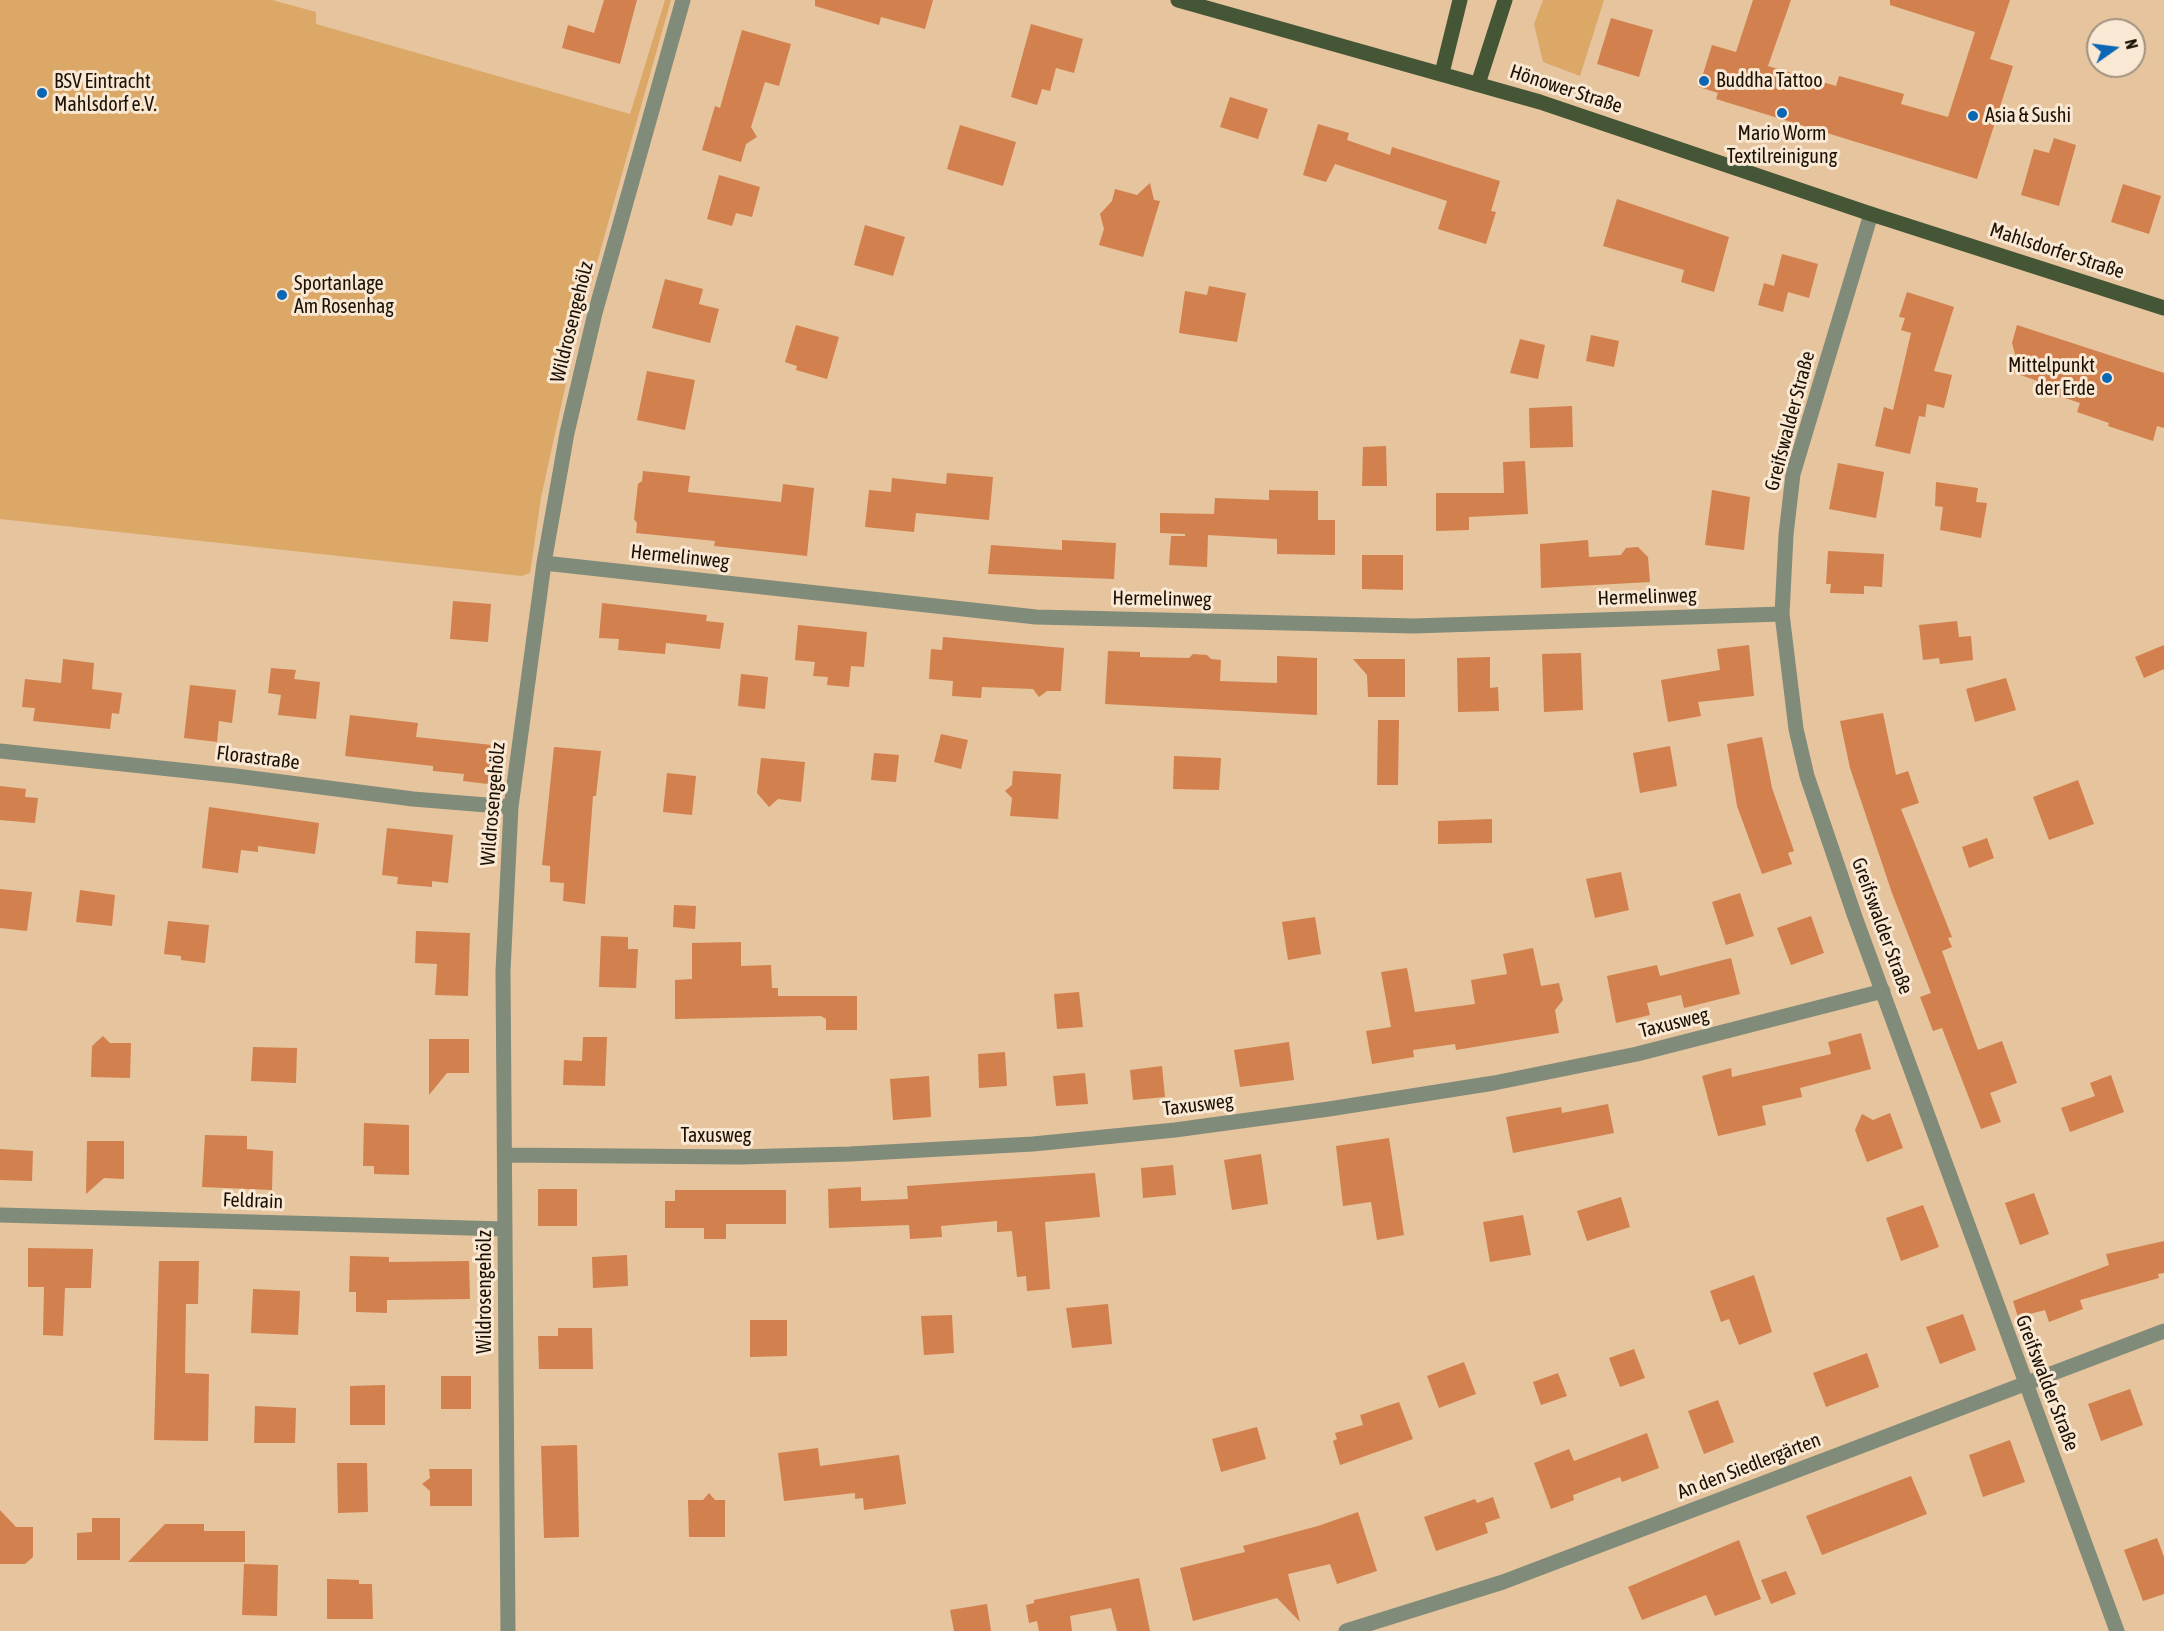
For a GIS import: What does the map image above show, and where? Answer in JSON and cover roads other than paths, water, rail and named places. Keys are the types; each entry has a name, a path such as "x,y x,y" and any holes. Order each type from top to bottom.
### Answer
{"main road":[{"name":"Hönower Straße","path":"1178,0 1540,102 1938,235"},
{"path":"1442,73 1460,0"},
{"path":"1478,84 1505,0"},
{"name":"Mahlsdorfer Straße","path":"1938,235 2164,308"}],"street":[{"name":"Wildrosengehölz","path":"508,1631 503,971 511,807 544,563 567,433 595,313 683,0"},
{"name":"Greifswalder Straße","path":"1871,214 1793,474 1785,535 1782,614 1790,694 1807,776 1855,917 2024,1383 2117,1631"},
{"name":"Hermelinweg","path":"544,563 1036,617 1414,626 1782,614"},
{"name":"Florastraße","path":"0,751 236,776 413,799 511,807"},
{"name":"Taxusweg","path":"505,1155 739,1157 850,1154 1033,1144 1175,1130 1494,1083 1637,1054 1883,991"},
{"name":"Feldrain","path":"0,1215 505,1229"},
{"name":"An den Siedlergärten","path":"1346,1631 1503,1582 2164,1331"}],"place":[{"name":"Buddha Tattoo","path":"1704,81"},
{"name":"BSV Eintracht Mahlsdorf e.V.","path":"42,93"},
{"name":"Mario Worm Textilreinigung","path":"1782,113"},
{"name":"Asia & Sushi","path":"1973,116"},
{"name":"Sportanlage Am Rosenhag","path":"282,295"},
{"name":"Mittelpunkt der Erde","path":"2107,378"}]}
